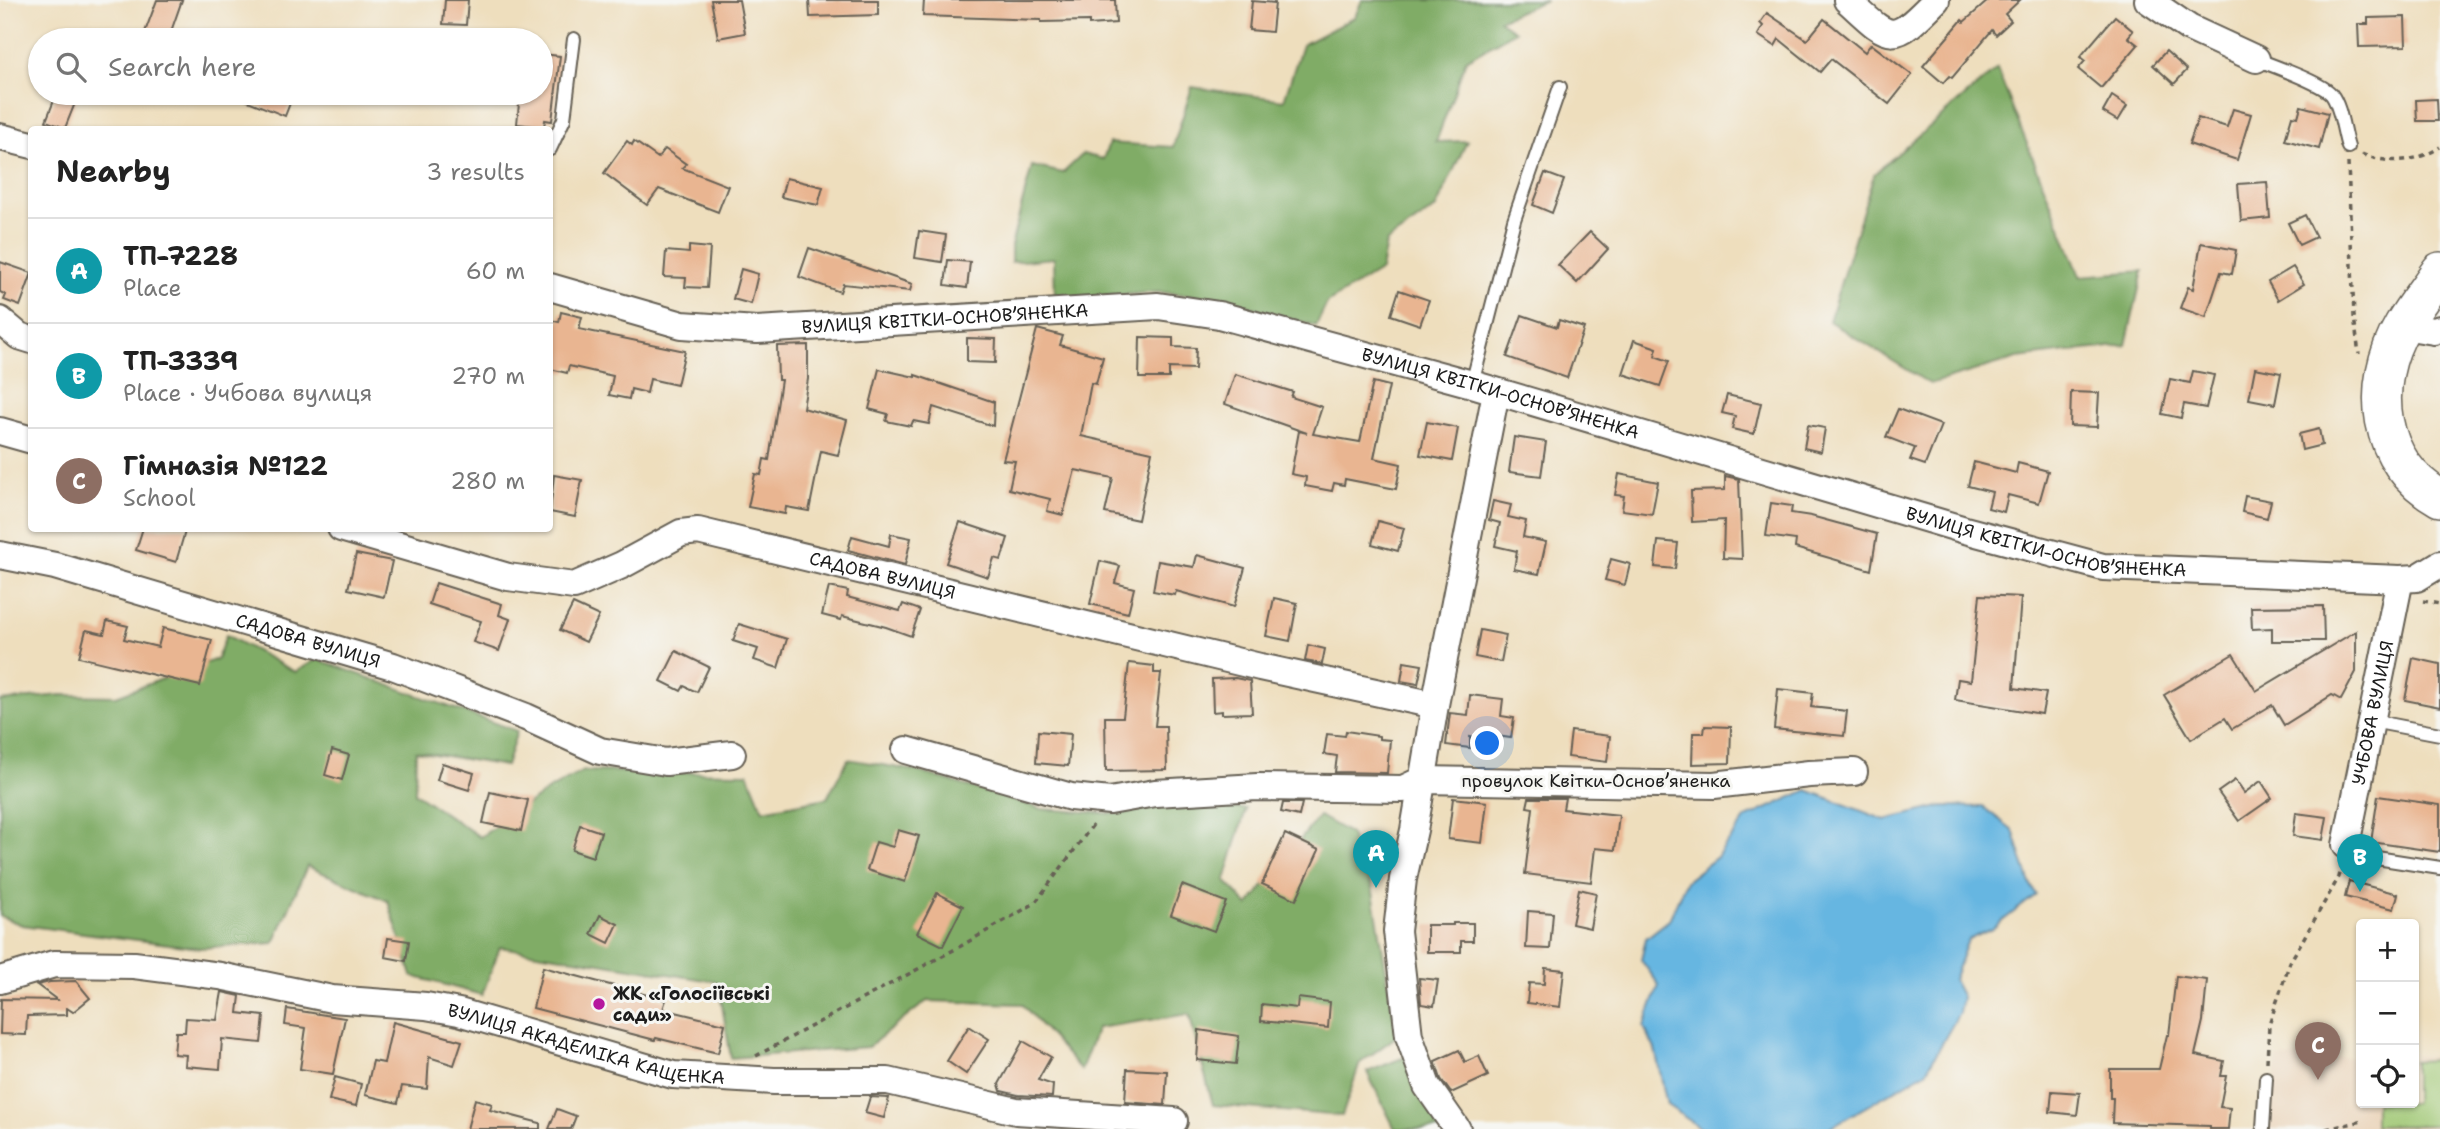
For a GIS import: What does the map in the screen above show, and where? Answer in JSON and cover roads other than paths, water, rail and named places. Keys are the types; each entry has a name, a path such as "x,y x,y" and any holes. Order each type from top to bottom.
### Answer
{"main road":[{"path":"2440,271 2403,326 2383,380 2383,424 2395,456 2422,488 2440,499"}],"street":[{"path":"1847,0 1880,30 1893,33 1911,26 1936,0"},
{"path":"2148,0 2189,28 2256,59"},
{"path":"0,137 28,144"},
{"name":"ВУЛИЦЯ КВІТКИ-ОСНОВ’ЯНЕНКА","path":"553,287 682,325 757,330 1158,306 1219,315 1484,388 1965,530 2103,567 2400,579 2417,578 2440,564"},
{"path":"0,320 19,336 28,339"},
{"path":"2403,326 2440,330"},
{"path":"1457,1129 1427,1086 1409,1036 1397,931 1403,879 1435,705 1484,388"},
{"path":"0,431 28,439"},
{"name":"САДОВА ВУЛИЦЯ","path":"355,532 508,577 573,586 622,565 681,533 698,531 1247,664 1435,705"},
{"name":"САДОВА ВУЛИЦЯ","path":"0,555 55,566 393,666 526,717 600,751 666,762 732,754"},
{"name":"УЧБОВА ВУЛИЦЯ","path":"2346,845 2400,579"},
{"name":"провулок Квітки-Основʼяненка","path":"906,750 1071,797 1110,801 1155,793 1257,787 1403,789 1422,780 1714,785 1809,774 1854,772"},
{"name":"ВУЛИЦЯ АКАДЕМІКА КАЩЕНКА","path":"0,980 54,964 134,965 220,976 332,999 426,1006 460,1012 673,1075 774,1081 888,1081 1012,1120 1174,1121"}],"lane":[{"path":"553,143 564,119 574,39"},
{"path":"2256,59 2320,86 2330,93 2335,101 2347,147"},
{"path":"1484,388 1514,220 1560,87"},
{"path":"2372,721 2440,734"},
{"path":"2346,845 2364,856 2440,868"},
{"path":"2263,1129 2266,1078"}],"water":[{"path":"1807,790 1885,820 1943,806 1983,807 2013,830 2036,895 1992,929 1968,940 1953,980 1962,997 1959,1013 1926,1072 1827,1129 1702,1129 1667,1105 1655,1049 1644,1027 1659,985 1641,960 1646,938 1669,920 1686,881 1717,857 1746,818"}],"place":[{"name":"ТП-7228","path":"1376,888"},
{"name":"ТП-3339","path":"2360,892"},
{"name":"ЖК «Голосіївські сади»","path":"599,1004"},
{"name":"Гімназія №122","path":"2318,1080"}]}
